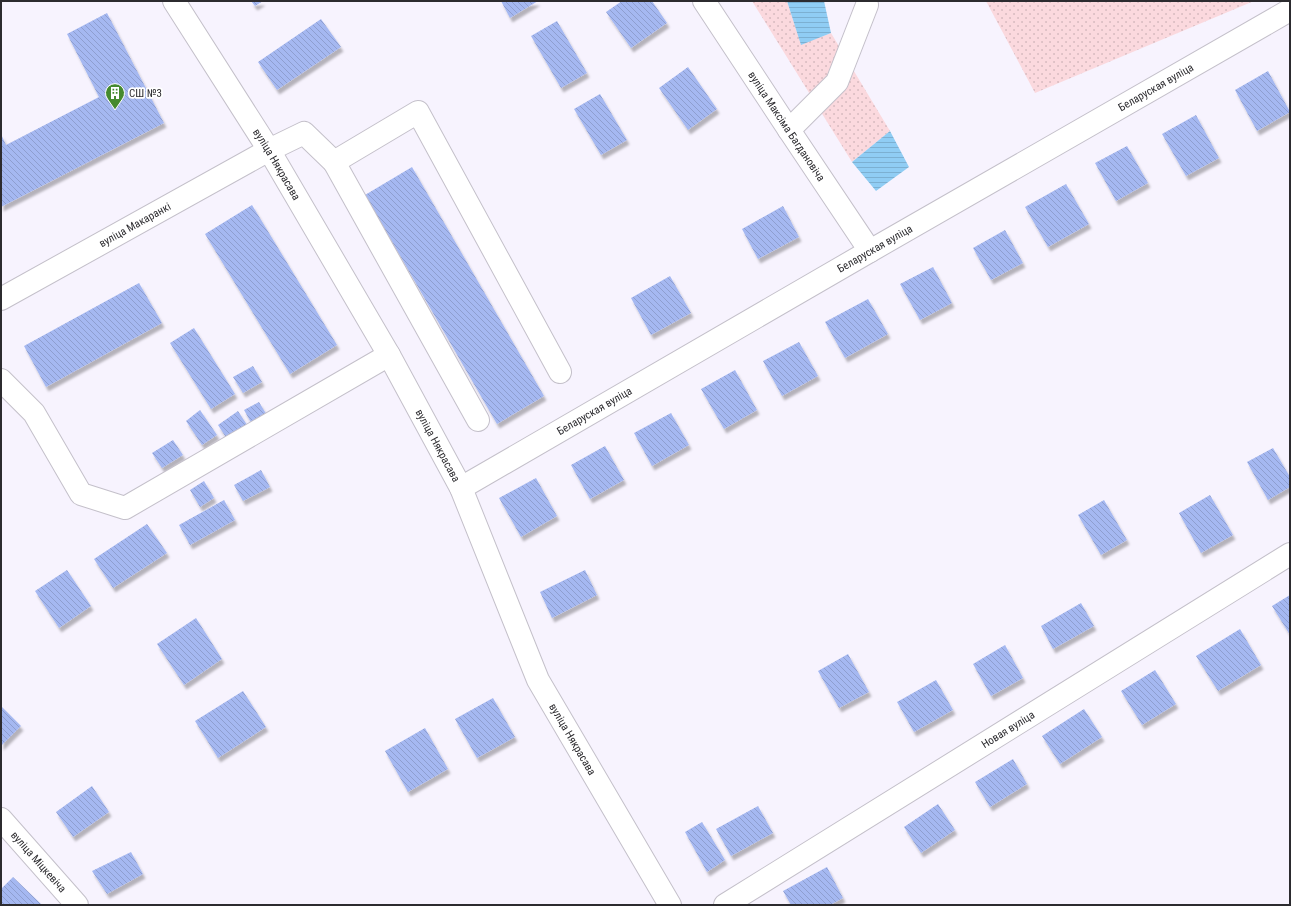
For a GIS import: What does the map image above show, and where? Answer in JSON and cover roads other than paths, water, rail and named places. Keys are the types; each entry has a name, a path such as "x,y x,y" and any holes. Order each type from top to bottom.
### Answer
{"street":[{"name":"вуліца Някрасава","path":"174,1 269,150 389,354 460,488 538,680 670,905"},
{"name":"вуліца Максіма Багдановіча","path":"704,1 788,130 870,251"},
{"path":"788,130 837,82 867,5"},
{"name":"Беларуская вуліца","path":"460,488 1290,10"},
{"path":"478,420 334,162 418,112 560,372"},
{"name":"вуліца Макаранкі","path":"1,299 269,150 304,133 334,162"},
{"path":"1,380 34,413 81,494 125,508 389,354"},
{"name":"Новая вуліца","path":"725,905 1290,554"},
{"name":"вуліца Міцкевіча","path":"1,819 77,905"}],"water":[{"path":"787,1 824,1 831,33 801,45"},
{"path":"890,131 909,167 876,191 852,162"}],"place":[{"name":"СШ №3","path":"115,110"}]}
